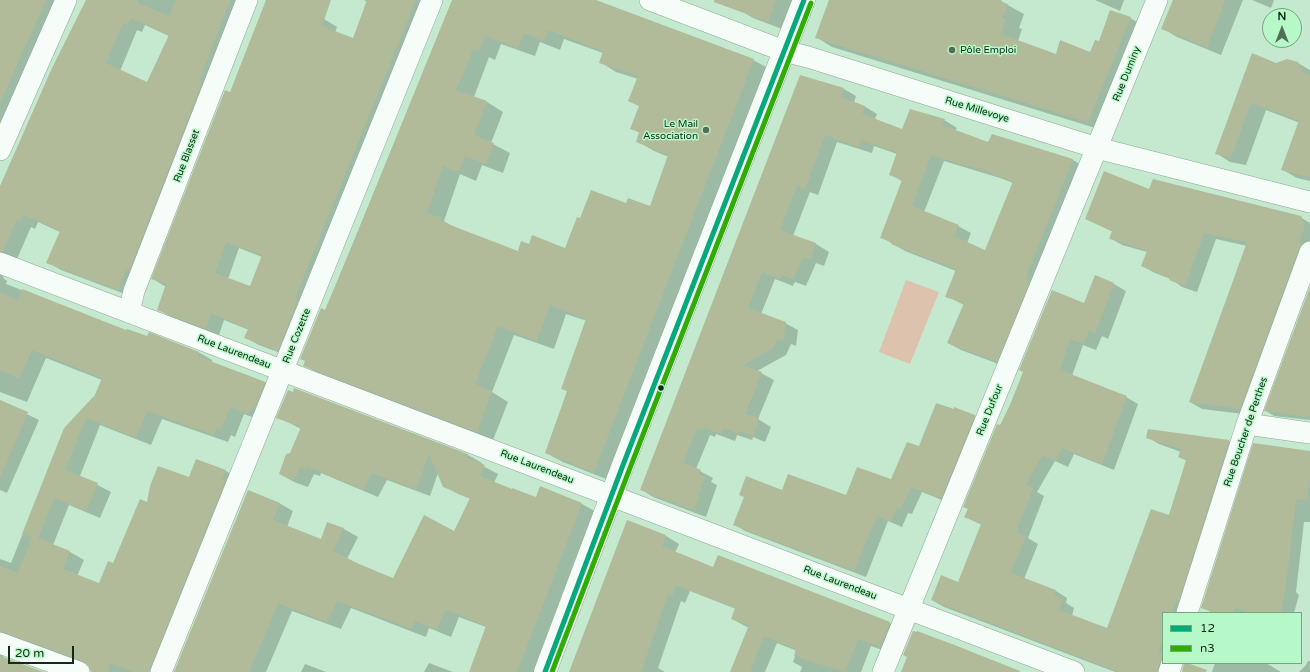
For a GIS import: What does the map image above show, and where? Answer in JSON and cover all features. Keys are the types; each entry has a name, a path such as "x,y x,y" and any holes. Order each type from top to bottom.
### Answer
{"street":[{"path":"0,150 66,0"},
{"name":"Rue Blasset","path":"129,312 134,291 247,0"},
{"name":"Rue Cozette","path":"162,672 432,0"},
{"name":"Rue Millevoye","path":"650,0 784,50 1097,148 1310,202"},
{"path":"545,672 611,496 804,0"},
{"name":"Rue Duminy","path":"1097,148 1157,0"},
{"name":"Rue Dufour","path":"883,672 1097,148"},
{"name":"Rue Boucher de Perthes","path":"1187,612 1247,424 1310,252"},
{"name":"Rue Laurendeau","path":"0,263 1074,672"},
{"path":"1247,424 1310,432"},
{"path":"0,643 79,672"}],"shaded area":[{"path":"906,280 939,292 910,364 879,352"}],"building":[{"path":"0,0 46,0 0,103"},
{"path":"86,0 138,0 137,3 169,16 176,0 230,0 199,81 202,82 129,271 126,270 118,290 46,263 60,231 24,215 21,221 16,220 3,252 0,251 0,186 52,68","holes":["131,18 169,35 147,82 106,63 123,23 127,25"]},
{"path":"266,0 331,0 322,26 353,38 367,0 416,0 295,298 298,299 278,351 244,338 248,329 211,313 206,329 157,310 166,284 151,279 225,90 230,92","holes":["226,242 262,255 250,286 215,273"]},
{"path":"452,0 596,0 754,59 594,472 545,453 567,391 561,389 586,319 550,305 537,341 498,326 475,384 492,391 477,432 303,366 305,361 300,359 321,308 325,310","holes":["548,30 603,51 599,63 638,76 628,101 639,106 630,129 639,132 636,142 668,155 650,206 628,198 626,203 591,190 580,218 577,217 565,248 532,235 529,244 521,241 518,251 440,221 441,218 427,213 443,166 459,172 465,156 486,164 494,143 474,135 487,101 456,90 473,49 479,51 485,36 518,48 524,33 543,41"]},
{"path":"714,0 776,0 768,22 714,2"},
{"path":"829,0 998,0 1008,4 1002,18 1006,19 1001,34 1056,54 1060,40 1090,52 1095,40 1099,41 1110,10 1131,17 1088,122 815,38"},
{"path":"1173,0 1225,0 1207,47 1161,29"},
{"path":"1252,53 1276,63 1287,59 1298,62 1303,73 1310,75 1310,177 1281,170 1299,120 1251,103 1231,158 1215,154"},
{"path":"800,75 844,88 841,97 865,106 862,114 902,129 910,109 945,119 942,125 988,142 992,134 1073,159 1025,279 1030,281 997,362 947,343 964,303 945,297 956,269 891,244 892,242 880,238 902,180 889,175 897,152 861,140 859,147 825,135 805,189 797,185 780,230 816,243 811,259 803,257 793,279 782,275 780,279 762,272 748,308 786,322 783,340 778,338 773,348 743,365 762,372 745,414 759,418 753,436 740,431 739,434 724,428 722,434 704,428 702,430 697,428 683,463 701,470 699,474 705,477 694,510 640,490","holes":["931,155 992,173 1013,181 985,250 954,236 959,225 912,206"]},
{"path":"1104,171 1149,189 1153,179 1301,216 1305,225 1299,242 1302,243 1240,409 1189,402 1247,242 1204,233 1185,286 1169,280 1170,278 1141,266 1147,251 1126,243 1109,239 1112,231 1085,219"},
{"path":"1095,275 1114,283 1095,333 1089,330 1084,344 1070,339 1060,370 1127,396 1102,464 1062,448 1056,461 1042,455 1026,485 1033,488 1016,533 1026,536 1011,573 1056,590 1054,596 1063,600 1059,610 1107,628 1151,509 1169,515 1186,460 1178,457 1181,449 1146,438 1148,429 1229,440 1179,600 1177,599 1172,612 1162,612 1162,642 1158,652 1162,654 1162,658 1157,672 1119,672 931,600 941,575 958,582 981,524 964,517 968,509 963,507 997,424 1000,425 1010,405 1023,372 1019,370 1052,290 1084,303"},
{"path":"1310,287 1310,417 1264,411"},
{"path":"22,289 126,330 127,329 147,336 149,332 199,352 197,356 265,382 254,409 251,408 249,414 230,407 221,429 217,428 214,435 147,411 136,438 86,418 65,470 98,483 86,511 54,498 38,538 70,551 63,569 99,583 108,561 113,563 140,499 147,502 150,486 158,466 189,477 196,459 226,470 222,479 225,481 149,672 134,672 110,663 108,672 91,672 88,665 83,661 0,631 0,566 18,573 32,537 22,534 64,428 94,396 93,400 102,378 32,350 20,378 0,371 0,292 18,300"},
{"path":"294,388 468,454 467,458 485,465 480,476 512,489 536,497 540,486 582,503 517,672 469,672 486,626 462,616 445,610 437,629 415,621 412,629 337,601 327,622 278,603 249,672 174,672 248,490 280,503 273,520 321,539 327,522 344,528 333,551 361,565 393,578 424,515 454,531 470,498 443,487 429,454 416,489 372,473 364,490 307,466 306,469 300,467 294,480 279,474 286,454 290,453 301,427 276,418 288,390 293,392"},
{"path":"0,400 28,412 0,478"},
{"path":"936,403 954,409 954,407 975,415 941,498 911,487 901,508 897,507 891,522 877,516 854,571 733,525 744,497 739,495 746,476 782,490 788,474 846,495 857,467 891,479 907,442 919,446"},
{"path":"1253,443 1310,451 1310,480 1307,500 1296,499 1285,593 1280,612 1247,612 1235,608 1233,612 1213,612 1201,608"},
{"path":"627,520 666,535 662,546 713,567 718,555 890,622 880,647 858,639 845,672 794,656 796,649 764,636 750,672 730,672 749,625 731,619 735,608 676,585 672,596 668,594 641,672 569,672"},
{"path":"913,631 917,631 952,644 1020,672 901,672 907,657 903,655"},
{"path":"0,656 44,672 0,672"},
{"path":"1184,664 1190,664 1207,670 1206,672 1182,672"}],"transit line":[{"name":"12","path":"545,672 623,465 804,0"},
{"name":"n3","path":"552,672 811,3"}],"place":[{"name":"Pôle Emploi","path":"952,50"},
{"name":"Le Mail Association","path":"706,130"}]}
